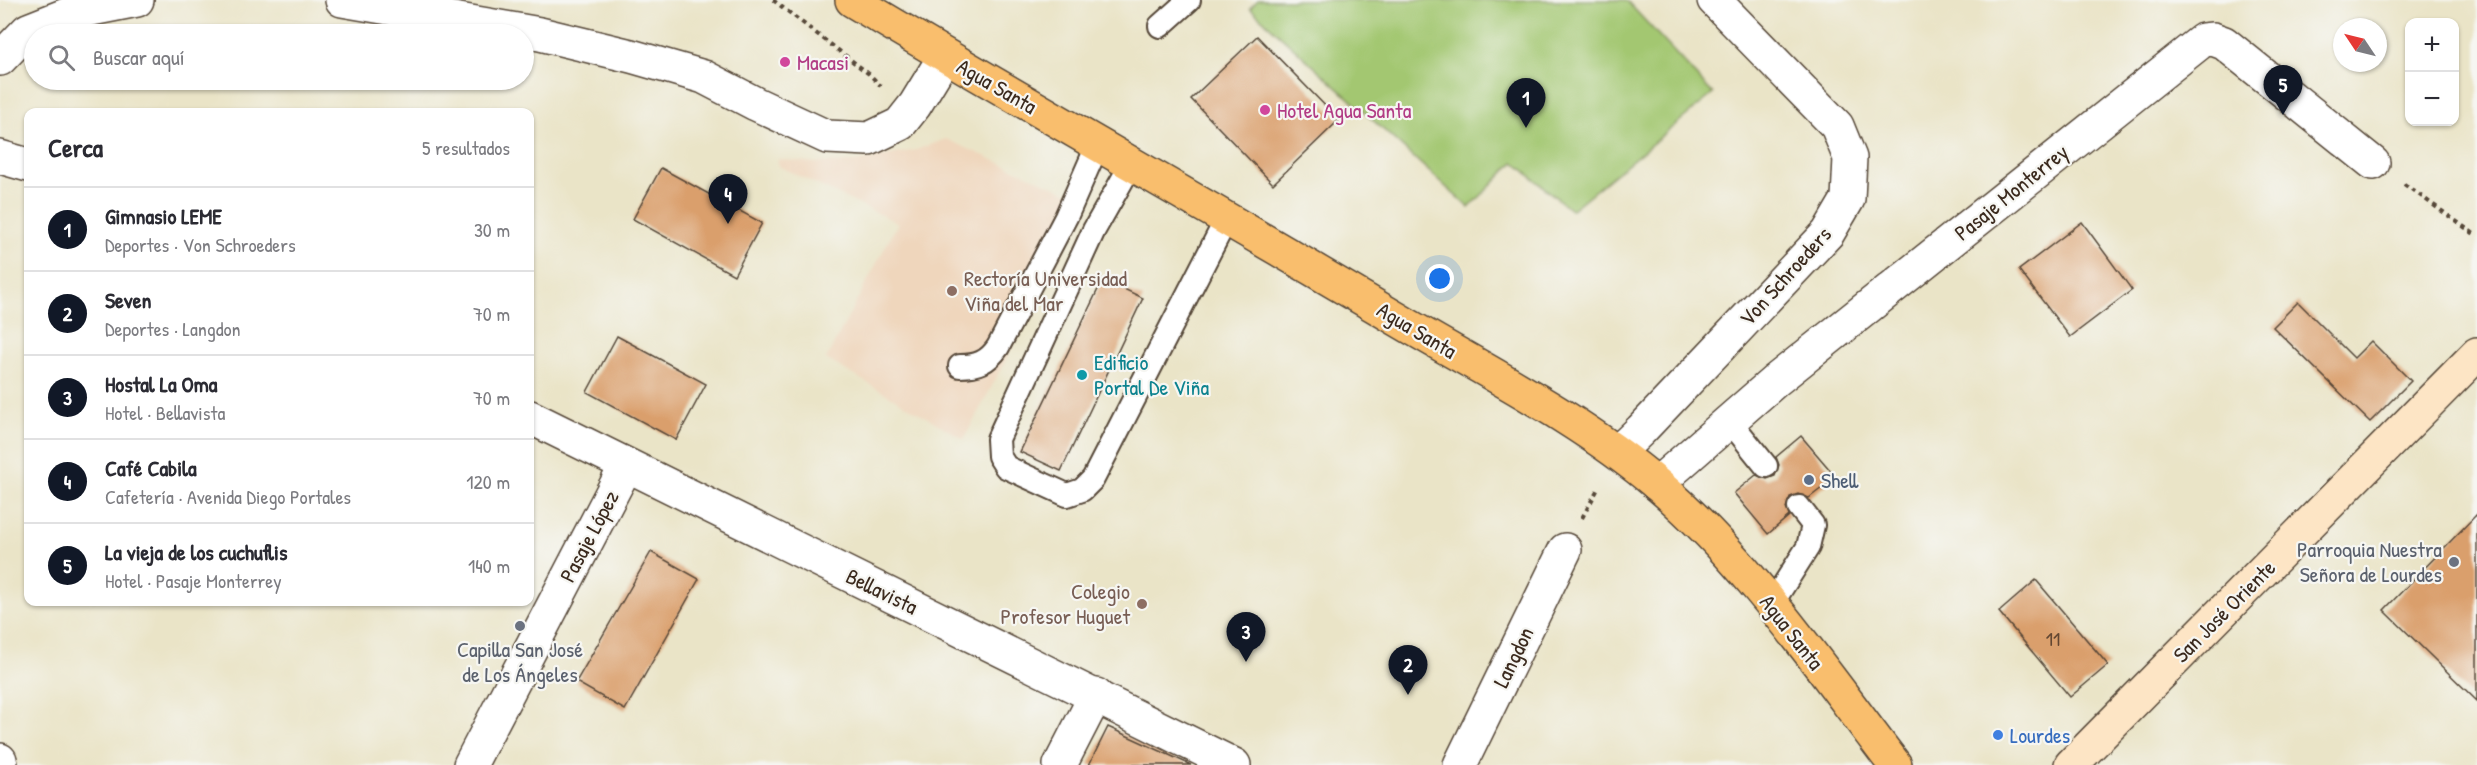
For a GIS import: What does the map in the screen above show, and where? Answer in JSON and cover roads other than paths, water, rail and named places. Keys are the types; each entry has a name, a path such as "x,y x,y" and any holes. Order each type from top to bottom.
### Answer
{"main road":[{"name":"Agua Santa","path":"852,0 1227,218 1618,452 1657,484 1718,542 1771,605 1895,765"}],"street":[{"path":"37,24 64,6 137,0"},
{"path":"342,0 482,24"},
{"name":"Von Schroeders","path":"1618,452 1650,422 1828,233 1848,199 1850,158 1837,126 1733,6"},
{"path":"534,33 704,76 756,104 827,137 869,139 908,115 945,56"},
{"path":"0,59 24,34"},
{"name":"Pasaje Monterrey","path":"1657,484 1784,373 2203,40 2213,39 2224,43 2373,163"},
{"path":"0,157 24,164"},
{"name":"San José Oriente","path":"2071,765 2477,354"},
{"name":"Bellavista","path":"534,419 1234,765"},
{"name":"Pasaje López","path":"470,765 626,466"},
{"name":"Langdon","path":"1460,765 1565,550"},
{"path":"1060,765 1096,695"},
{"path":"0,760 0,765"}],"lane":[{"path":"1160,26 1189,0"},
{"path":"960,366 973,366 985,361 998,347 1066,217 1098,144"},
{"path":"1132,163 1094,230 998,439 999,456 1006,467 1067,495 1082,490 1093,479 1227,218"},
{"path":"1729,420 1766,466"},
{"path":"1771,605 1812,537 1813,525 1799,507"}],"place":[{"name":"Macasi","path":"785,62"},
{"name":"Hotel Agua Santa","path":"1265,110"},
{"name":"La vieja de los cuchuflis","path":"2283,115"},
{"name":"Gimnasio LEME","path":"1526,128"},
{"name":"Café Cabila","path":"728,224"},
{"name":"Rectoría Universidad Viña del Mar","path":"952,291"},
{"name":"Edificio Portal De Viña","path":"1082,375"},
{"name":"Shell","path":"1809,480"},
{"name":"Parroquia Nuestra Señora de Lourdes","path":"2454,562"},
{"name":"Colegio Profesor Huguet","path":"1142,604"},
{"name":"Capilla San José de Los Ángeles","path":"520,626"},
{"name":"Hostal La Oma","path":"1246,662"},
{"name":"Seven","path":"1408,695"},
{"name":"Lourdes","path":"1998,735"}]}
